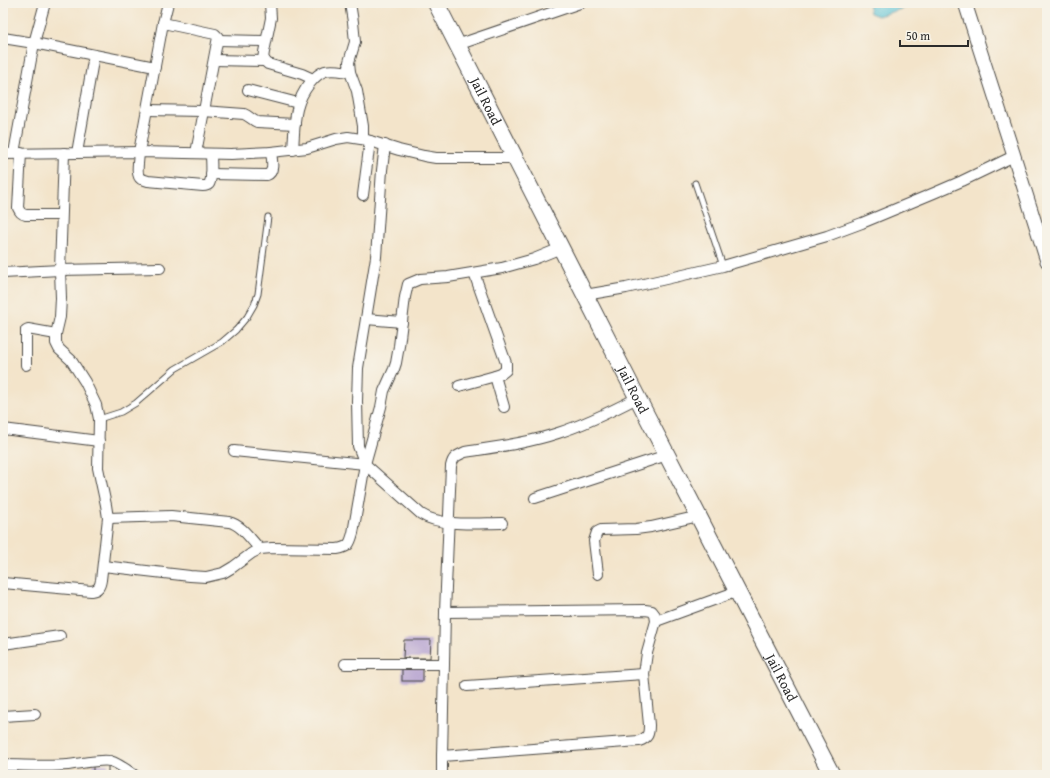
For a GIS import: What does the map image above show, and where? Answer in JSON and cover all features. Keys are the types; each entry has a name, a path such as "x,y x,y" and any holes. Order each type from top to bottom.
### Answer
{"main road":[{"name":"Jail Road","path":"436,3 637,398 832,775"}],"street":[{"path":"44,3 34,43 18,153 18,208 22,214 26,215 62,215"},
{"path":"168,3 147,110 137,169 138,176 142,179 203,186 207,185 211,174 211,154"},
{"path":"265,61 263,57 271,18 270,3"},
{"path":"350,3 354,33 354,42 349,62 350,72 357,91 366,140 363,195"},
{"path":"457,46 580,3"},
{"path":"965,3 1047,261"},
{"path":"163,23 217,35 218,40 196,153"},
{"path":"3,38 155,67"},
{"path":"218,40 266,41"},
{"path":"77,153 94,55"},
{"path":"214,60 265,61 268,64 302,74 313,79"},
{"path":"293,150 298,103 313,79 325,71 333,70 350,72"},
{"path":"248,90 298,103"},
{"path":"147,110 244,114 248,115 253,121 257,122 295,124"},
{"path":"3,154 140,152 211,154 271,152 313,147 348,137 366,140 436,158 515,158"},
{"path":"385,145 376,257 358,368 358,446 365,464 420,514 427,518 448,523 502,523"},
{"path":"211,174 270,174 272,168 271,152"},
{"path":"3,583 86,591 95,590 98,589 100,585 103,566 108,518 98,468 99,419 96,404 85,382 56,343 61,298 60,270 64,153"},
{"path":"585,295 626,288 723,266 827,236 850,228 962,181 1014,156"},
{"path":"103,566 206,577 223,573 234,567 252,552 260,549 345,548 351,542 365,464 384,392 396,363 408,284 420,279 474,273 524,262 561,248"},
{"path":"3,273 160,268"},
{"path":"459,386 501,374 506,370 506,363 474,273"},
{"path":"366,319 402,322"},
{"path":"26,365 26,330 28,329 56,334"},
{"path":"495,376 504,406"},
{"path":"442,775 448,523 451,466 453,459 465,452 529,441 558,433 611,412 637,398"},
{"path":"3,428 99,441"},
{"path":"234,451 365,464"},
{"path":"535,498 667,455"},
{"path":"108,518 171,516 229,522 236,524 260,549"},
{"path":"598,574 594,541 596,532 601,530 636,529 699,516"},
{"path":"656,621 738,591"},
{"path":"442,756 639,741 645,739 649,732 650,725 644,674 647,653 656,621 652,611 645,610 445,612"},
{"path":"3,644 60,636"},
{"path":"345,664 444,664"},
{"path":"467,686 644,674"},
{"path":"3,716 35,714"},
{"path":"3,765 66,765 110,761 134,775"}],"lane":[{"path":"695,183 723,266"},
{"path":"99,419 121,412 136,403 175,369 222,342 236,330 247,317 258,294 268,217"}],"water":[{"path":"868,3 911,3 908,7 878,16 870,13"}],"building":[{"path":"404,640 431,640 430,658 403,658"},
{"path":"402,665 423,665 423,681 402,681"},
{"path":"93,763 108,764 108,775 93,775"}]}
